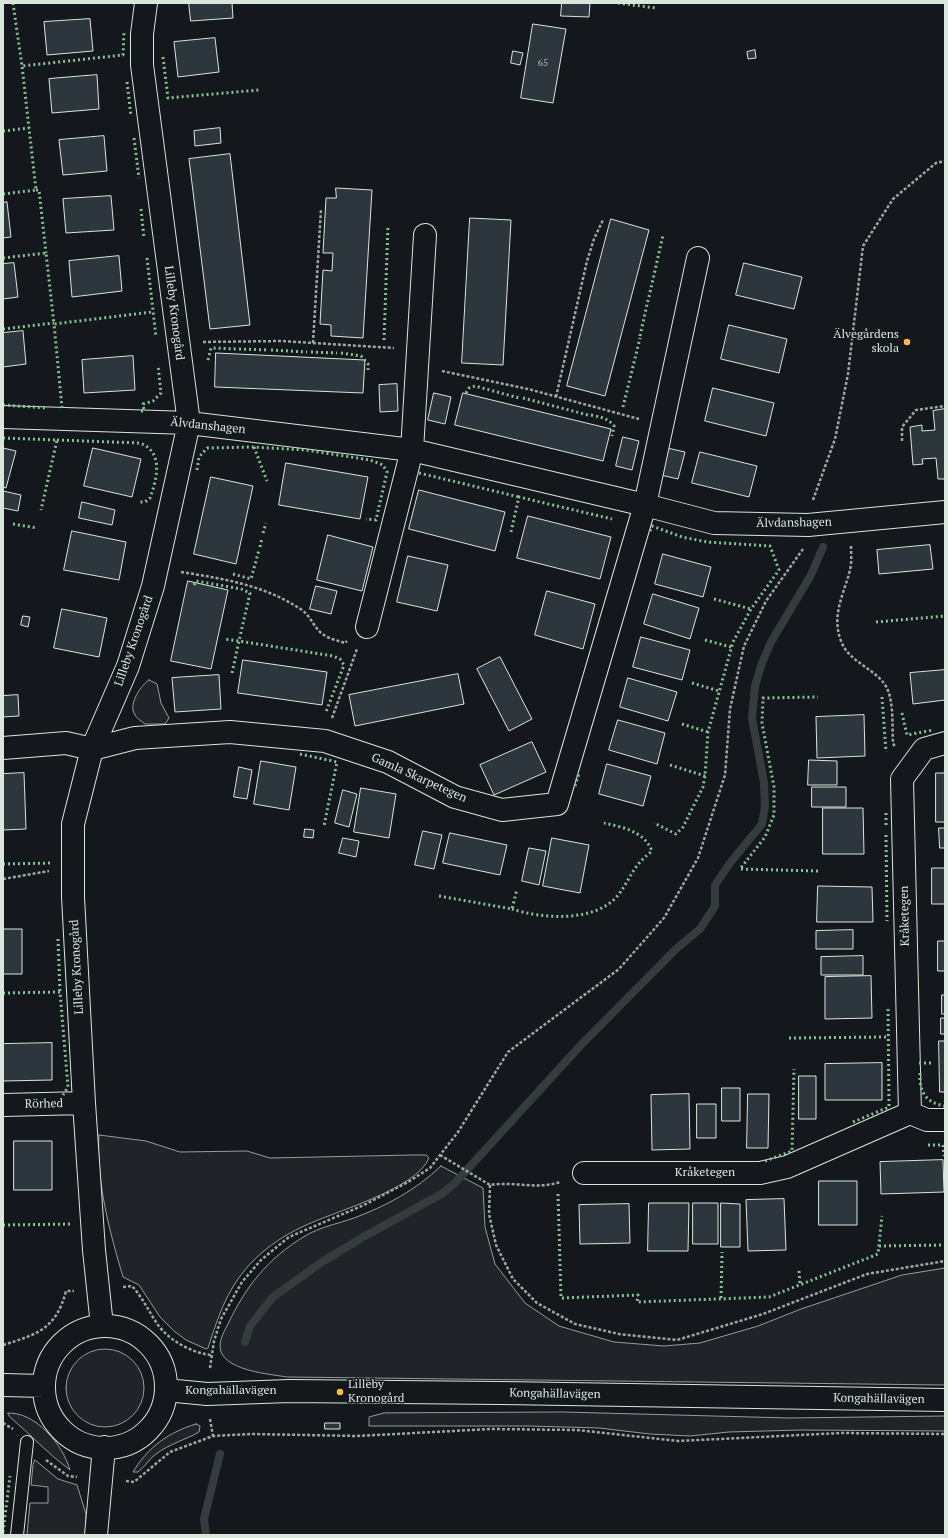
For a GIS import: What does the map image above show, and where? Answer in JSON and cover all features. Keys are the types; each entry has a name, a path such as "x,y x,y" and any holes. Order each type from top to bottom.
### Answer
{"street":[{"name":"Lilleby Kronogård","path":"102,1326 94,1250 84,1103 73,897 73,824 92,750 128,666 157,567 189,423 142,65 142,34 146,3"},
{"path":"367,627 412,450 425,236"},
{"path":"645,505 698,258"},
{"name":"Älvdanshagen","path":"3,417 189,423 412,450 645,505 714,523 808,525 945,512"},
{"name":"Gamla Skarpetegen","path":"92,750 135,738 230,732 325,741 388,762 455,797 502,810 557,804 645,505"},
{"path":"3,748 66,743 92,750"},
{"name":"Kråketegen","path":"584,1173 760,1173 787,1168 910,1113 902,779 924,749 945,743"},
{"name":"Rörhed","path":"3,1105 84,1103"},
{"path":"910,1113 927,1120 945,1120"},
{"path":"102,1326 127,1330 148,1344 162,1365 166,1390 160,1413 146,1431 126,1444 104,1448 80,1442 61,1429 49,1409 44,1386 49,1364 62,1345 80,1332 102,1326"},
{"path":"3,1385 44,1386"},
{"name":"Kongahällavägen","path":"166,1390 207,1394 289,1391 945,1400"},
{"path":"96,1535 104,1448"}],"lane":[{"path":"17,1535 27,1442"}],"path":[{"path":"213,1436 207,1394 214,1341 221,1319 242,1282 261,1260 289,1237 364,1205 408,1182 430,1168 458,1132 508,1052 619,969 664,918 698,858 725,774 730,709 744,646 766,601 807,543 808,525 814,498 835,439 848,374 863,246 893,200 936,163 945,161"},
{"path":"313,343 321,209"},
{"path":"556,397 587,261 603,220"},
{"path":"178,342 281,341 313,343 418,358 458,374 556,397 663,425"},
{"path":"902,441 902,428 916,410 945,406"},
{"path":"848,521 852,559 838,606 837,616 840,640 845,650 878,678 886,687 890,699 893,743 897,751 913,764"},
{"path":"157,567 235,580 263,590 303,611 320,632 329,638 344,643 367,627"},
{"path":"325,741 356,652 367,627"},
{"path":"3,879 73,867"},
{"path":"440,1155 490,1185 498,1183 549,1186 584,1173"},
{"path":"490,1185 490,1214 496,1245 512,1279 537,1302 575,1324 619,1334 678,1340 763,1314 867,1274 945,1261"},
{"path":"3,1423 15,1430 49,1463 68,1476 134,1482 170,1452 213,1436 251,1434 357,1436 491,1429 577,1430 678,1441 842,1433 945,1434"}],"shaded area":[{"path":"149,680 157,684 161,703 169,718 165,724 145,724 137,718 134,713 134,699"},
{"path":"99,1135 146,1141 180,1152 247,1151 270,1158 426,1155 429,1158 421,1170 391,1190 302,1227 283,1237 265,1250 245,1270 231,1290 225,1301 208,1348 206,1349 186,1340 174,1331 160,1317 139,1285 123,1277 113,1243 105,1207 100,1171"},
{"path":"441,1166 483,1188 485,1227 495,1264 525,1303 559,1326 614,1342 664,1346 700,1343 758,1326 801,1309 902,1275 945,1268 945,1385 287,1377 250,1370 232,1364 225,1358 220,1349 221,1338 234,1312 250,1286 279,1254 311,1233 354,1218 389,1203 421,1183"},
{"path":"97,1349 113,1349 127,1355 138,1366 144,1380 144,1396 138,1410 127,1421 113,1427 97,1427 83,1421 72,1410 66,1396 66,1380 72,1366 83,1355"},
{"path":"563,1412 789,1418 945,1416 945,1431 801,1430 729,1432 690,1436 650,1434 599,1428 530,1426 369,1426 369,1417 384,1413"},
{"path":"8,1413 18,1414 29,1418 47,1432 61,1450 70,1470 10,1417"},
{"path":"196,1424 200,1426 199,1432 161,1451 138,1472 133,1472 152,1448 177,1431"},
{"path":"35,1460 58,1479 77,1485 86,1514 86,1535 27,1535 30,1503 48,1503 48,1487 31,1485"}],"building":[{"path":"189,3 232,3 233,18 191,21"},
{"path":"562,3 590,3 589,17 561,16"},
{"path":"90,19 93,51 47,55 44,22"},
{"path":"533,24 566,29 553,103 521,98"},
{"path":"215,38 219,72 178,77 174,42"},
{"path":"755,50 756,58 748,59 747,52"},
{"path":"513,51 523,53 520,65 511,63"},
{"path":"97,75 99,109 52,113 49,79"},
{"path":"220,128 221,143 195,146 194,131"},
{"path":"104,136 107,171 63,175 59,140"},
{"path":"230,154 250,325 210,329 189,159"},
{"path":"336,188 372,190 363,338 331,336 331,325 320,324 323,270 332,271 333,253 323,253 326,198 336,198"},
{"path":"111,196 114,230 66,233 63,199"},
{"path":"7,202 11,237 3,238 3,203"},
{"path":"470,218 511,220 503,365 462,363"},
{"path":"611,219 649,230 605,396 567,386"},
{"path":"119,256 122,291 72,297 69,261"},
{"path":"14,263 18,297 3,299 3,264"},
{"path":"744,263 802,277 794,309 736,295"},
{"path":"729,325 787,339 779,373 721,359"},
{"path":"23,331 26,364 3,367 3,333"},
{"path":"216,353 365,360 363,393 215,387"},
{"path":"133,356 135,390 84,393 82,360"},
{"path":"397,384 398,411 380,412 379,385"},
{"path":"713,388 774,403 766,436 705,421"},
{"path":"434,393 451,397 445,424 428,420"},
{"path":"463,393 611,429 603,461 455,425"},
{"path":"945,409 945,479 938,479 936,458 922,459 923,464 913,465 910,427 922,425 922,431 935,430 933,411"},
{"path":"623,437 639,441 632,470 616,466"},
{"path":"3,448 16,451 6,488 3,487"},
{"path":"93,448 141,459 132,497 84,486"},
{"path":"667,448 685,452 678,479 661,475"},
{"path":"700,452 757,466 749,497 692,483"},
{"path":"286,463 368,477 360,519 279,505"},
{"path":"211,477 253,486 236,564 194,554"},
{"path":"419,490 505,512 495,551 409,529"},
{"path":"3,491 21,495 18,511 3,508"},
{"path":"82,502 115,510 112,525 79,518"},
{"path":"528,516 611,537 600,579 517,558"},
{"path":"72,531 126,542 119,580 64,570"},
{"path":"328,535 373,547 362,591 317,580"},
{"path":"930,545 933,569 879,574 877,550"},
{"path":"663,554 711,567 703,597 655,584"},
{"path":"408,556 448,565 437,611 397,602"},
{"path":"188,581 228,590 211,669 171,661"},
{"path":"316,586 337,591 331,614 310,609"},
{"path":"547,591 595,604 583,649 535,635"},
{"path":"653,594 699,608 690,639 644,624"},
{"path":"62,609 107,618 99,657 54,648"},
{"path":"23,616 30,617 28,627 21,625"},
{"path":"641,637 690,650 682,680 633,667"},
{"path":"500,657 532,719 509,731 477,669"},
{"path":"243,660 327,672 322,705 238,693"},
{"path":"945,670 945,700 913,704 910,673"},
{"path":"458,674 464,704 355,726 349,695"},
{"path":"219,675 221,709 175,712 172,678"},
{"path":"628,678 677,692 668,721 620,707"},
{"path":"18,695 19,716 3,717 3,696"},
{"path":"864,715 865,756 817,758 816,717"},
{"path":"618,720 665,733 657,764 609,750"},
{"path":"532,742 546,772 494,795 480,765"},
{"path":"809,760 837,761 837,785 808,785"},
{"path":"261,761 296,767 289,810 254,804"},
{"path":"607,764 651,776 643,806 599,794"},
{"path":"239,767 252,770 247,799 234,797"},
{"path":"24,773 26,829 3,830 3,774"},
{"path":"936,773 945,773 945,822 936,822"},
{"path":"812,787 846,787 846,807 812,807"},
{"path":"361,788 396,794 389,838 354,832"},
{"path":"343,790 357,794 349,827 335,823"},
{"path":"823,808 863,808 864,854 823,854"},
{"path":"939,828 945,828 945,848 940,848"},
{"path":"305,829 314,830 313,838 304,837"},
{"path":"423,831 442,835 434,869 415,865"},
{"path":"450,833 507,845 500,875 443,863"},
{"path":"343,838 359,841 356,857 339,853"},
{"path":"552,838 589,845 580,893 543,886"},
{"path":"529,848 546,851 539,885 522,881"},
{"path":"932,868 945,868 945,904 932,904"},
{"path":"818,886 872,887 873,922 817,922"},
{"path":"3,929 22,929 22,974 3,974"},
{"path":"853,930 853,949 816,949 816,931"},
{"path":"938,941 945,941 945,971 938,971"},
{"path":"863,956 863,975 821,975 821,957"},
{"path":"871,976 872,1018 825,1019 825,977"},
{"path":"942,995 945,995 945,1014 942,1014"},
{"path":"941,1018 945,1018 945,1034 941,1034"},
{"path":"939,1041 945,1041 945,1092 940,1092"},
{"path":"52,1043 52,1080 3,1081 3,1044"},
{"path":"882,1063 882,1100 825,1100 825,1064"},
{"path":"799,1076 816,1076 816,1119 799,1119"},
{"path":"722,1088 740,1088 740,1121 722,1121"},
{"path":"689,1094 690,1149 652,1150 651,1095"},
{"path":"748,1094 769,1094 768,1148 747,1148"},
{"path":"697,1104 716,1104 716,1138 697,1138"},
{"path":"14,1141 52,1141 52,1190 14,1190"},
{"path":"943,1160 944,1192 881,1194 880,1162"},
{"path":"819,1181 857,1181 857,1225 819,1225"},
{"path":"784,1199 786,1250 748,1251 746,1200"},
{"path":"649,1203 689,1203 688,1251 648,1251"},
{"path":"693,1203 718,1203 718,1244 693,1244"},
{"path":"721,1203 740,1204 740,1247 721,1247"},
{"path":"629,1204 630,1243 580,1244 579,1205"},
{"path":"325,1423 340,1423 340,1429 325,1429"}],"waterway":[{"path":"245,1342 250,1326 273,1297 322,1262 365,1236 443,1193 454,1184 580,1046 676,949 700,929 715,906 715,885 730,863 762,824 765,806 764,783 752,718 755,686 762,663 771,642 811,575 823,547"},
{"path":"206,1535 204,1519 220,1454"}],"hedge":[{"path":"13,3 22,66 123,55 124,31"},
{"path":"618,3 656,8"},
{"path":"163,57 168,98 259,90"},
{"path":"3,194 36,190 22,66"},
{"path":"127,82 131,116"},
{"path":"3,131 29,128"},
{"path":"134,138 139,178"},
{"path":"36,190 39,190 46,253"},
{"path":"141,209 144,238"},
{"path":"384,340 388,225"},
{"path":"649,297 663,235"},
{"path":"3,258 46,253 54,324"},
{"path":"147,258 156,337"},
{"path":"640,336 648,300"},
{"path":"62,408 54,324 152,312"},
{"path":"3,329 54,323"},
{"path":"623,407 640,338"},
{"path":"208,360 211,348 237,349"},
{"path":"239,349 269,350"},
{"path":"271,350 307,352"},
{"path":"311,352 337,353"},
{"path":"341,353 361,356 368,364 368,370"},
{"path":"141,411 144,411 143,404 153,401 161,393 158,365"},
{"path":"466,393 469,388 475,386 519,398"},
{"path":"523,398 588,415"},
{"path":"3,405 48,408"},
{"path":"591,415 604,418 612,423 614,426 612,436"},
{"path":"3,438 57,440 41,510"},
{"path":"57,440 140,443 148,447 156,459 157,467 155,483 150,498 145,502 139,502"},
{"path":"197,470 199,457 207,448 252,447 306,450 370,460 383,465 387,472 376,520 366,519"},
{"path":"254,447 267,481"},
{"path":"419,473 519,497"},
{"path":"511,532 519,497 612,519"},
{"path":"263,533 266,523"},
{"path":"13,524 37,528"},
{"path":"650,531 652,526 682,537 707,542 770,546 779,570 751,609 733,642 708,732 703,787 683,827 676,834 654,823"},
{"path":"260,547 262,538"},
{"path":"233,574 251,579 259,550"},
{"path":"194,585 196,581 241,589 250,593 239,641 225,639"},
{"path":"714,599 751,609"},
{"path":"876,622 945,616"},
{"path":"705,640 731,647"},
{"path":"232,673 239,641 333,656 340,659 344,665 326,712"},
{"path":"692,683 719,691"},
{"path":"818,697 763,698 762,723 774,787 774,815 765,837 740,869 818,871"},
{"path":"882,697 886,752"},
{"path":"902,713 907,735 933,730"},
{"path":"682,724 708,732"},
{"path":"300,754 337,762 324,826"},
{"path":"670,765 705,776"},
{"path":"575,786 579,773"},
{"path":"886,813 886,828"},
{"path":"512,909 538,915 568,916 583,914 597,910 609,903 619,894 636,867 652,851 644,839 638,834 625,828 604,823"},
{"path":"886,835 887,921"},
{"path":"3,864 52,863"},
{"path":"439,896 512,909 517,889"},
{"path":"58,939 60,992"},
{"path":"3,993 60,992 68,1087 63,1095"},
{"path":"853,1122 889,1107 888,1008"},
{"path":"789,1038 888,1037"},
{"path":"919,1063 934,1063"},
{"path":"765,1161 792,1151 794,1069"},
{"path":"920,1073 922,1091 925,1096 933,1102 945,1106"},
{"path":"928,1145 943,1145 944,1156"},
{"path":"558,1194 561,1298 638,1295 637,1302 769,1297 878,1254 882,1216"},
{"path":"3,1225 72,1224"},
{"path":"879,1246 945,1245"},
{"path":"721,1298 722,1252"},
{"path":"799,1271 800,1285"},
{"path":"3,1532 10,1476"}],"place":[{"name":"Älvegårdens skola","path":"907,342"},
{"name":"Lilleby Kronogård","path":"340,1392"}]}
